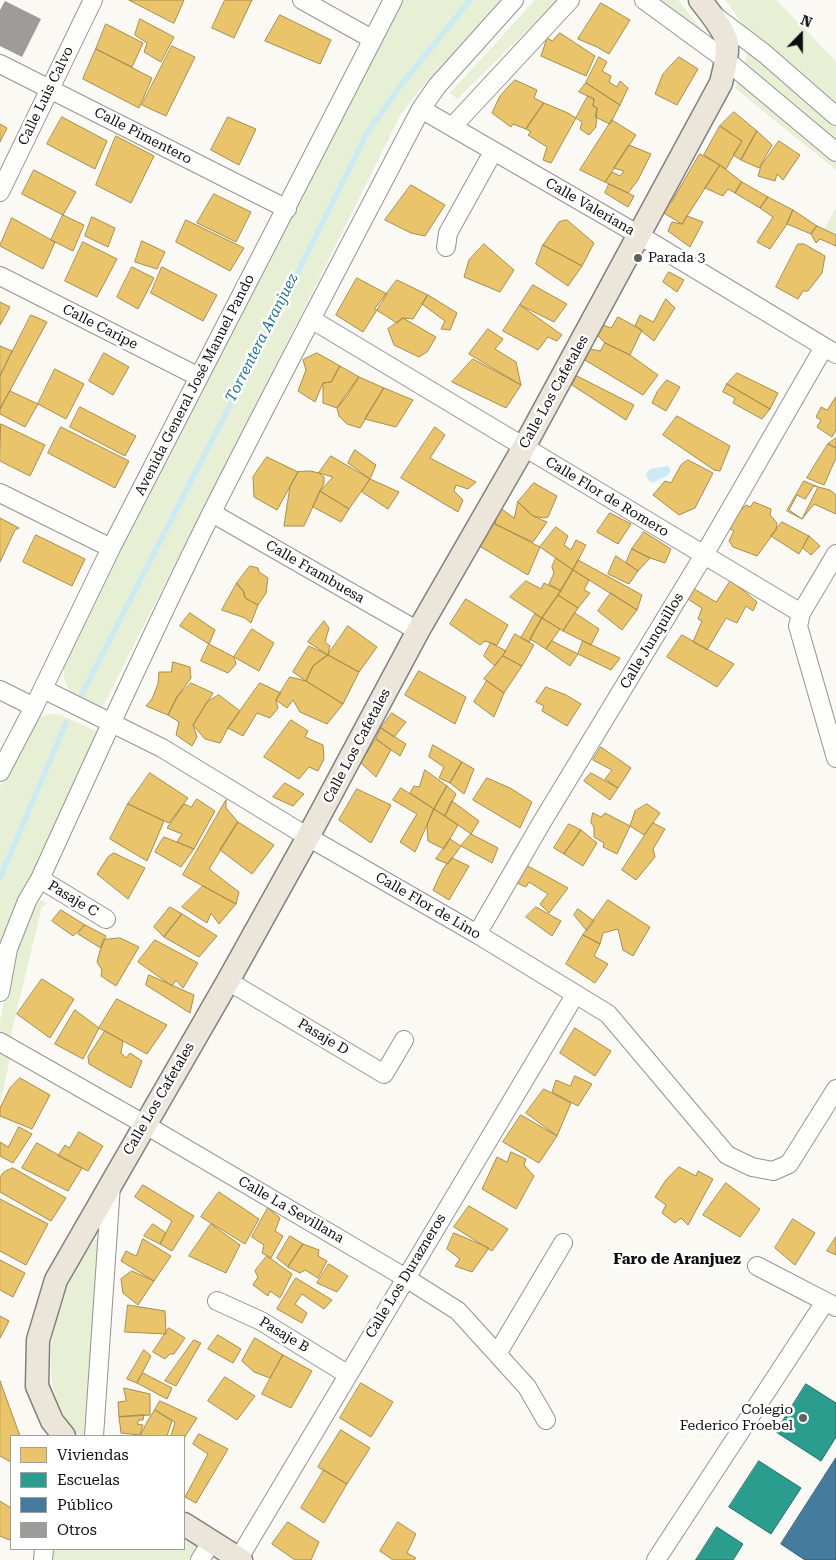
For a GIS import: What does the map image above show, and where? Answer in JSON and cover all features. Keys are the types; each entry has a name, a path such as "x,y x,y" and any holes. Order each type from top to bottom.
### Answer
{"main road":[{"name":"Calle Los Cafetales","path":"63,1435 52,1421 37,1386 38,1340 56,1280 144,1124 228,981 308,837 418,631 524,447 721,83 726,60 727,41 705,6"},
{"path":"185,1525 240,1559"}],"street":[{"name":"Calle Luis Calvo","path":"0,192 93,0"},
{"path":"302,0 372,39"},
{"name":"Avenida General José Manuel Pando","path":"0,772 34,707 111,548 393,0"},
{"path":"0,992 8,949 27,901 40,879 110,723 212,513 420,109 437,86 514,0"},
{"path":"452,127 570,0"},
{"path":"644,0 726,60 836,152"},
{"path":"705,6 765,54 836,116"},
{"name":"Calle Pimentero","path":"0,64 287,209"},
{"name":"Calle Valeriana","path":"420,109 639,235 830,350"},
{"path":"446,247 448,233 494,152"},
{"name":"Calle Caripe","path":"0,276 199,377"},
{"name":"Calle Flor de Romero","path":"311,320 801,613"},
{"name":"Calle Junquillos","path":"477,934 542,822 830,350"},
{"path":"0,493 111,548"},
{"name":"Calle Frambuesa","path":"212,513 418,631"},
{"path":"836,554 801,613 798,626 836,758"},
{"name":"Calle Flor de Lino","path":"42,689 162,748 308,837 477,934 608,1014 727,1155 752,1167 773,1171 790,1164 834,1098"},
{"path":"0,690 34,707"},
{"name":"Pasaje C","path":"40,879 106,919"},
{"name":"Pasaje D","path":"228,981 384,1074 404,1040"},
{"name":"Calle Los Durazneros","path":"240,1559 347,1374 575,995"},
{"name":"Calle La Sevillana","path":"0,1042 144,1124 406,1278 458,1311 526,1387 546,1420"},
{"path":"94,1435 112,1183"},
{"path":"497,1354 564,1243"},
{"path":"656,1560 831,1304 757,1266"},
{"name":"Pasaje B","path":"217,1301 261,1321 347,1374"},
{"path":"200,1560 212,1541"}],"green space":[{"path":"400,0 501,0 449,60 421,88 401,114 102,708 72,693 65,682 64,663"},
{"path":"535,0 558,0 457,99 450,93"},
{"path":"659,0 678,0 705,34"},
{"path":"725,0 776,0 836,61 836,170 735,88 746,59 748,44 741,24"},
{"path":"836,208 836,235 824,229"},
{"path":"49,714 61,715 111,738 25,888 0,943 0,787 33,723"},
{"path":"42,900 48,904 43,906 41,910 10,1039 0,1033 0,1023 10,976 20,938 27,921 34,908"},
{"path":"0,1052 10,1058 0,1104"},
{"path":"98,1237 86,1435 79,1435 65,1417 56,1396 51,1374 54,1328 69,1282 82,1259"},
{"path":"185,1537 197,1545 189,1560 50,1560 51,1550 185,1550"}],"water":[{"path":"668,466 671,470 668,475 653,483 648,480 646,474 650,469"}],"building: Viviendas":[{"path":"129,0 184,0 174,23"},
{"path":"225,0 252,0 234,38 212,28"},
{"path":"601,3 630,20 609,54 578,39"},
{"path":"280,15 331,40 320,64 265,41"},
{"path":"140,19 174,37 161,62 144,52 147,43 135,35"},
{"path":"106,24 143,43 132,67 96,49"},
{"path":"560,33 595,56 586,76 541,56 547,38 552,41"},
{"path":"172,46 195,57 166,116 142,105"},
{"path":"96,49 152,78 139,108 83,79"},
{"path":"599,57 607,62 602,71 611,76 609,82 617,87 620,81 628,88 620,105 586,83"},
{"path":"679,57 698,69 677,105 655,94 663,74"},
{"path":"515,80 537,90 534,98 544,103 526,129 513,124 511,127 492,113 500,96"},
{"path":"586,83 620,105 610,124 595,117 597,108 593,106 594,99 579,92"},
{"path":"588,96 594,99 593,106 597,108 596,127 589,135 580,129 582,122 576,118"},
{"path":"544,103 576,118 551,163 543,160 547,147 528,135 531,132 526,129"},
{"path":"734,112 757,131 741,160 733,155 742,141 720,126"},
{"path":"62,117 107,141 95,169 47,144"},
{"path":"228,117 256,129 239,165 211,150"},
{"path":"612,120 636,135 605,182 580,170"},
{"path":"0,124 7,128 0,142"},
{"path":"720,126 742,141 726,169 704,155"},
{"path":"757,131 772,145 759,168 741,160"},
{"path":"116,136 154,156 131,203 96,185"},
{"path":"779,141 800,155 783,180 777,174 775,181 758,176 761,166"},
{"path":"629,145 651,154 638,180 628,193 605,182 612,172 620,176 624,171 614,168"},
{"path":"700,154 720,165 682,224 657,209 666,200 671,202"},
{"path":"720,165 742,182 735,193 728,189 723,196 705,188"},
{"path":"34,170 76,192 63,215 22,194"},
{"path":"742,182 768,197 760,208 735,193"},
{"path":"609,184 634,196 628,207 605,193"},
{"path":"411,185 445,205 425,236 411,233 385,220"},
{"path":"214,194 251,212 236,242 197,223"},
{"path":"768,197 793,210 787,224 770,249 757,242 773,217 760,208"},
{"path":"793,210 817,226 811,234 787,224"},
{"path":"63,215 84,225 73,251 51,240"},
{"path":"687,216 703,222 690,247 668,231 672,222 682,224"},
{"path":"92,217 115,228 108,247 85,236"},
{"path":"12,218 55,242 43,269 0,246"},
{"path":"186,220 244,248 230,271 176,242"},
{"path":"567,220 594,243 582,266 543,245 559,222"},
{"path":"817,226 836,235 836,246 820,239 816,243 811,234"},
{"path":"142,241 165,252 157,269 135,262"},
{"path":"83,242 117,259 97,297 65,281"},
{"path":"484,244 514,270 500,292 464,277 469,260"},
{"path":"798,244 804,244 825,256 822,273 808,291 803,291 798,299 776,287"},
{"path":"543,245 582,266 568,286 536,264"},
{"path":"132,267 154,278 138,309 117,297"},
{"path":"162,267 217,295 203,321 151,293"},
{"path":"669,272 684,280 677,292 663,282"},
{"path":"357,278 387,294 363,332 336,315"},
{"path":"397,280 428,295 413,319 403,318 397,323 375,309"},
{"path":"533,285 567,304 554,322 520,305"},
{"path":"428,295 457,313 450,330 441,329 445,321 422,304"},
{"path":"666,299 675,308 654,341 635,326 640,315 653,322"},
{"path":"0,302 10,307 0,325"},
{"path":"520,305 562,335 557,341 548,337 538,350 503,331"},
{"path":"31,315 47,322 0,409 0,376"},
{"path":"618,317 642,330 630,355 605,343 597,335 603,325 611,328"},
{"path":"403,318 436,337 427,352 419,357 394,345 388,329"},
{"path":"488,329 503,339 495,349 516,362 521,385 469,354"},
{"path":"605,343 630,355 658,375 643,395 585,360 590,349 600,351"},
{"path":"0,346 12,351 0,376"},
{"path":"104,353 129,367 113,395 89,381"},
{"path":"317,353 340,366 331,382 323,383 315,402 298,391 306,370 303,360"},
{"path":"473,359 521,385 506,408 452,382"},
{"path":"340,366 359,377 337,408 323,403 323,383 331,382"},
{"path":"55,369 84,384 66,419 38,404"},
{"path":"737,373 778,393 770,409 727,384"},
{"path":"577,376 634,405 626,420 572,385"},
{"path":"359,377 384,388 360,428 347,424 339,416 337,408"},
{"path":"667,380 680,387 666,411 652,403 657,392"},
{"path":"727,384 770,409 762,419 733,403 735,398 723,392"},
{"path":"384,388 413,400 396,427 365,419"},
{"path":"10,391 38,404 25,427 0,414 0,409"},
{"path":"836,397 836,430 832,437 817,427 821,420 816,417 821,407 827,410"},
{"path":"80,407 136,436 125,456 70,427"},
{"path":"677,416 730,446 720,471 714,470 663,435"},
{"path":"1,424 45,445 30,476 0,461"},
{"path":"61,427 129,461 115,488 48,453"},
{"path":"435,427 445,435 430,458 476,482 468,489 456,485 454,491 463,500 458,512 401,478"},
{"path":"836,438 836,448 828,444"},
{"path":"828,444 836,448 836,458 824,485 807,478"},
{"path":"355,450 376,465 370,479 348,463"},
{"path":"331,456 370,479 349,509 320,491 333,477 319,473"},
{"path":"267,457 298,472 277,510 254,497 253,477"},
{"path":"688,460 713,473 695,508 679,515 653,495 665,481 671,483 681,465"},
{"path":"310,471 319,473 324,477 324,483 304,526 284,526 290,486 298,472"},
{"path":"370,479 399,492 388,509 362,492"},
{"path":"804,481 818,487 802,519 787,511"},
{"path":"534,483 557,496 548,517 533,516 518,502"},
{"path":"814,486 830,490 836,495 836,514 814,504 802,519 789,510 797,495 805,499"},
{"path":"320,491 349,509 341,522 313,507"},
{"path":"518,502 533,516 547,522 533,542 495,524 499,507 514,518"},
{"path":"754,502 771,509 770,515 777,523 776,530 757,556 733,547 729,541 734,531 730,529 736,515 746,505 750,507"},
{"path":"610,513 631,524 618,544 597,532"},
{"path":"0,518 19,528 15,530 0,562"},
{"path":"782,522 809,536 799,554 771,536"},
{"path":"495,524 540,547 528,575 476,544"},
{"path":"556,527 568,536 564,545 571,550 576,540 586,545 573,570 540,547"},
{"path":"644,532 671,549 665,563 632,549"},
{"path":"36,535 85,559 72,586 23,562"},
{"path":"809,536 820,546 811,555 803,548"},
{"path":"632,549 650,558 638,571 626,563"},
{"path":"616,556 638,571 629,584 608,574"},
{"path":"556,558 573,570 561,591 549,584 554,573 552,567"},
{"path":"578,560 642,595 637,610 573,570"},
{"path":"250,566 258,568 259,572 268,578 266,593 258,605 245,598 244,592 237,583"},
{"path":"573,570 589,580 584,590 590,593 578,608 558,595"},
{"path":"731,580 757,602 753,611 746,606 737,623 726,618 707,650 693,642 702,621 698,619 702,608 686,598 691,587 716,602"},
{"path":"526,581 541,589 544,583 561,591 542,618 510,597"},
{"path":"237,583 243,590 245,598 258,605 251,623 245,618 222,610"},
{"path":"611,593 637,610 622,630 598,611"},
{"path":"558,595 578,608 563,631 542,618"},
{"path":"466,599 508,625 497,645 485,641 480,645 450,624"},
{"path":"190,613 215,630 209,644 180,626"},
{"path":"575,613 599,629 591,645 563,631"},
{"path":"535,614 542,618 529,642 521,638"},
{"path":"542,618 560,629 546,649 530,639"},
{"path":"324,621 329,628 325,642 330,646 328,655 308,642"},
{"path":"348,626 377,647 359,672 328,655"},
{"path":"252,629 274,643 259,671 234,657"},
{"path":"515,634 534,645 522,666 503,656"},
{"path":"682,635 734,664 717,687 667,657"},
{"path":"552,641 578,654 570,666 546,649"},
{"path":"583,641 620,658 611,670 578,654"},
{"path":"491,643 506,651 495,666 484,656"},
{"path":"209,644 234,657 236,664 228,673 201,661"},
{"path":"309,646 328,655 313,666 306,681 293,672"},
{"path":"328,655 359,672 343,704 306,681 313,666"},
{"path":"503,656 522,666 504,693 484,679"},
{"path":"173,662 190,667 191,678 177,697 168,715 146,706 152,699 158,684 159,672 171,672"},
{"path":"419,671 466,697 455,724 405,695"},
{"path":"290,677 306,681 343,704 327,724 300,712 293,700 287,708 276,700"},
{"path":"487,681 504,693 494,717 474,702"},
{"path":"191,683 213,693 193,725 197,737 192,746 176,735 179,722 168,715 177,697"},
{"path":"260,683 281,693 276,700 278,708 270,718 257,713 243,736 228,728"},
{"path":"546,687 566,695 581,704 567,726 542,711 544,706 536,702"},
{"path":"219,695 240,711 220,743 205,739 193,725 207,702"},
{"path":"392,713 406,722 394,737 381,728"},
{"path":"291,720 308,731 305,737 323,745 324,759 318,771 309,767 299,779 264,757"},
{"path":"381,728 406,744 400,756 376,739"},
{"path":"376,739 391,750 376,777 361,763"},
{"path":"433,745 462,762 450,783 439,778 444,767 429,757"},
{"path":"601,747 631,768 618,788 605,779 612,770 593,760"},
{"path":"462,762 474,769 464,794 450,783"},
{"path":"425,770 447,786 434,809 410,793 414,786 419,787"},
{"path":"150,773 188,798 169,823 128,804"},
{"path":"591,773 618,788 610,800 584,781"},
{"path":"487,778 510,788 532,802 520,828 473,800"},
{"path":"285,783 304,794 293,806 273,797"},
{"path":"447,786 456,794 445,816 434,809"},
{"path":"401,788 434,809 415,852 400,842 417,814 393,800"},
{"path":"357,789 391,805 371,843 339,820"},
{"path":"197,799 215,811 194,849 177,842 182,834 167,828 184,804 191,807"},
{"path":"226,800 226,808 238,822 209,869 239,892 236,904 183,875"},
{"path":"452,801 479,821 471,834 445,816"},
{"path":"128,804 164,821 147,861 110,839"},
{"path":"647,804 660,813 644,835 630,826 635,811"},
{"path":"434,809 458,825 444,849 428,841 427,825"},
{"path":"593,813 601,817 605,813 630,826 617,854 603,847 604,843 594,837 594,827 591,823"},
{"path":"238,822 274,845 252,874 220,850"},
{"path":"653,823 665,829 653,849 655,857 636,880 622,870"},
{"path":"569,824 581,830 564,854 554,848"},
{"path":"581,830 597,843 583,866 564,854"},
{"path":"471,834 498,848 492,863 461,846"},
{"path":"164,837 194,849 181,867 155,852"},
{"path":"450,839 461,846 448,864 436,859"},
{"path":"114,853 145,868 128,899 97,874 108,857"},
{"path":"452,858 469,866 449,900 433,890 443,869"},
{"path":"526,865 568,888 549,913 540,904 548,894 529,882 526,887 515,882"},
{"path":"203,886 236,904 219,924 211,913 207,923 182,907"},
{"path":"608,900 650,927 633,956 623,950 618,929 603,933 600,944 583,935"},
{"path":"170,907 182,914 164,937 154,927"},
{"path":"536,907 561,921 552,936 526,917"},
{"path":"578,909 594,921 587,931 574,915"},
{"path":"61,910 85,925 73,936 52,921"},
{"path":"182,914 217,936 199,957 164,937"},
{"path":"85,925 106,936 101,948 78,934"},
{"path":"583,935 600,944 594,956 608,964 595,983 566,964"},
{"path":"120,938 139,947 116,986 101,976 102,970 97,962 103,940"},
{"path":"155,940 198,963 183,988 176,980 172,986 138,962"},
{"path":"149,975 194,995 190,1013 146,985"},
{"path":"42,979 74,999 50,1038 17,1014"},
{"path":"117,999 167,1025 147,1054 99,1028"},
{"path":"75,1010 99,1028 83,1059 55,1044"},
{"path":"575,1028 611,1051 595,1076 560,1053"},
{"path":"105,1031 123,1041 121,1053 126,1058 130,1053 142,1061 131,1088 89,1064 88,1057"},
{"path":"575,1076 592,1084 578,1106 552,1092 556,1080 570,1086"},
{"path":"20,1078 50,1095 32,1129 0,1116 0,1108 10,1088"},
{"path":"544,1089 571,1103 557,1136 526,1113"},
{"path":"521,1115 557,1136 539,1163 503,1142"},
{"path":"19,1127 32,1134 13,1163 0,1156 0,1142 8,1147"},
{"path":"79,1132 103,1146 88,1171 58,1156 65,1145 69,1148"},
{"path":"37,1143 82,1168 68,1191 22,1168"},
{"path":"511,1152 526,1159 524,1165 534,1176 516,1209 482,1189 497,1157 507,1162"},
{"path":"679,1167 696,1176 698,1171 713,1179 688,1225 681,1218 675,1223 662,1213 666,1205 655,1197 666,1180"},
{"path":"13,1168 66,1198 51,1221 0,1192 0,1177 4,1172"},
{"path":"726,1183 760,1209 740,1237 703,1215"},
{"path":"143,1185 194,1216 172,1251 160,1244 172,1221 135,1197"},
{"path":"219,1192 259,1219 245,1244 201,1217"},
{"path":"0,1199 48,1224 26,1265 0,1251"},
{"path":"469,1206 508,1229 492,1251 454,1227"},
{"path":"268,1208 280,1218 275,1231 283,1236 271,1258 262,1253 264,1245 252,1237"},
{"path":"793,1219 815,1233 795,1265 775,1248"},
{"path":"153,1224 166,1233 160,1244 144,1236"},
{"path":"211,1224 240,1245 226,1273 189,1256"},
{"path":"454,1233 489,1248 472,1272 455,1266 460,1259 447,1249"},
{"path":"290,1236 303,1244 288,1267 277,1258"},
{"path":"836,1237 836,1255 827,1251"},
{"path":"143,1239 171,1256 154,1281 121,1261 126,1251 136,1256"},
{"path":"303,1244 319,1250 318,1256 327,1261 318,1278 305,1270 300,1273 288,1267"},
{"path":"267,1256 292,1274 280,1298 270,1291 268,1296 253,1285 258,1277 255,1271"},
{"path":"0,1260 25,1273 13,1297 0,1290"},
{"path":"329,1264 348,1276 337,1292 317,1283"},
{"path":"132,1271 154,1281 138,1305 123,1293 121,1279"},
{"path":"296,1278 332,1300 324,1309 302,1294 295,1304 307,1313 302,1323 277,1309"},
{"path":"128,1305 165,1311 166,1334 125,1332"},
{"path":"0,1316 9,1321 0,1338"},
{"path":"169,1328 185,1338 174,1354 170,1354 165,1359 153,1352"},
{"path":"218,1335 241,1349 233,1363 208,1349"},
{"path":"255,1338 283,1355 270,1378 254,1372 242,1361"},
{"path":"194,1340 201,1343 176,1386 165,1381"},
{"path":"144,1350 151,1356 137,1383 127,1379"},
{"path":"283,1355 312,1371 291,1408 262,1394"},
{"path":"143,1373 172,1388 167,1399 137,1383"},
{"path":"225,1377 255,1396 237,1420 208,1401"},
{"path":"0,1381 20,1435 10,1435 10,1461 0,1456"},
{"path":"361,1383 393,1402 371,1437 340,1418"},
{"path":"124,1388 150,1394 150,1415 119,1417 118,1402 126,1401"},
{"path":"160,1401 197,1418 185,1436 171,1435 175,1422 155,1410"},
{"path":"155,1410 172,1421 167,1435 140,1435"},
{"path":"144,1415 143,1420 139,1420 137,1424 143,1425 140,1435 121,1433 119,1417"},
{"path":"341,1430 370,1448 347,1484 318,1467"},
{"path":"199,1434 228,1449 196,1503 185,1497 208,1454 193,1444"},
{"path":"324,1470 347,1484 324,1523 301,1508"},
{"path":"0,1501 10,1507 10,1538 9,1540 0,1536"},
{"path":"288,1522 319,1542 311,1560 295,1560 272,1544"},
{"path":"398,1522 416,1534 407,1553 416,1558 414,1560 393,1560 380,1551"}],"building: Escuelas":[{"path":"806,1384 836,1403 836,1437 821,1461 776,1432"},
{"path":"759,1461 801,1488 771,1534 729,1507"},
{"path":"717,1527 743,1544 733,1560 696,1560"}],"building: Público":[{"path":"836,1458 836,1560 805,1560 781,1544"}],"building: Otros":[{"path":"5,1 41,19 22,57 0,46 0,10"}],"waterway":[{"name":"Torrentera Aranjuez","path":"82,694 293,282 368,131 402,84 470,0"},
{"name":"Torrentera Aranjuez","path":"0,878 66,723"}],"place":[{"name":"Parada 3","path":"638,258"},
{"name":"Colegio Federico Froebel","path":"803,1418"}],"district":[{"name":"Faro de Aranjuez","path":"677,1260"}]}
